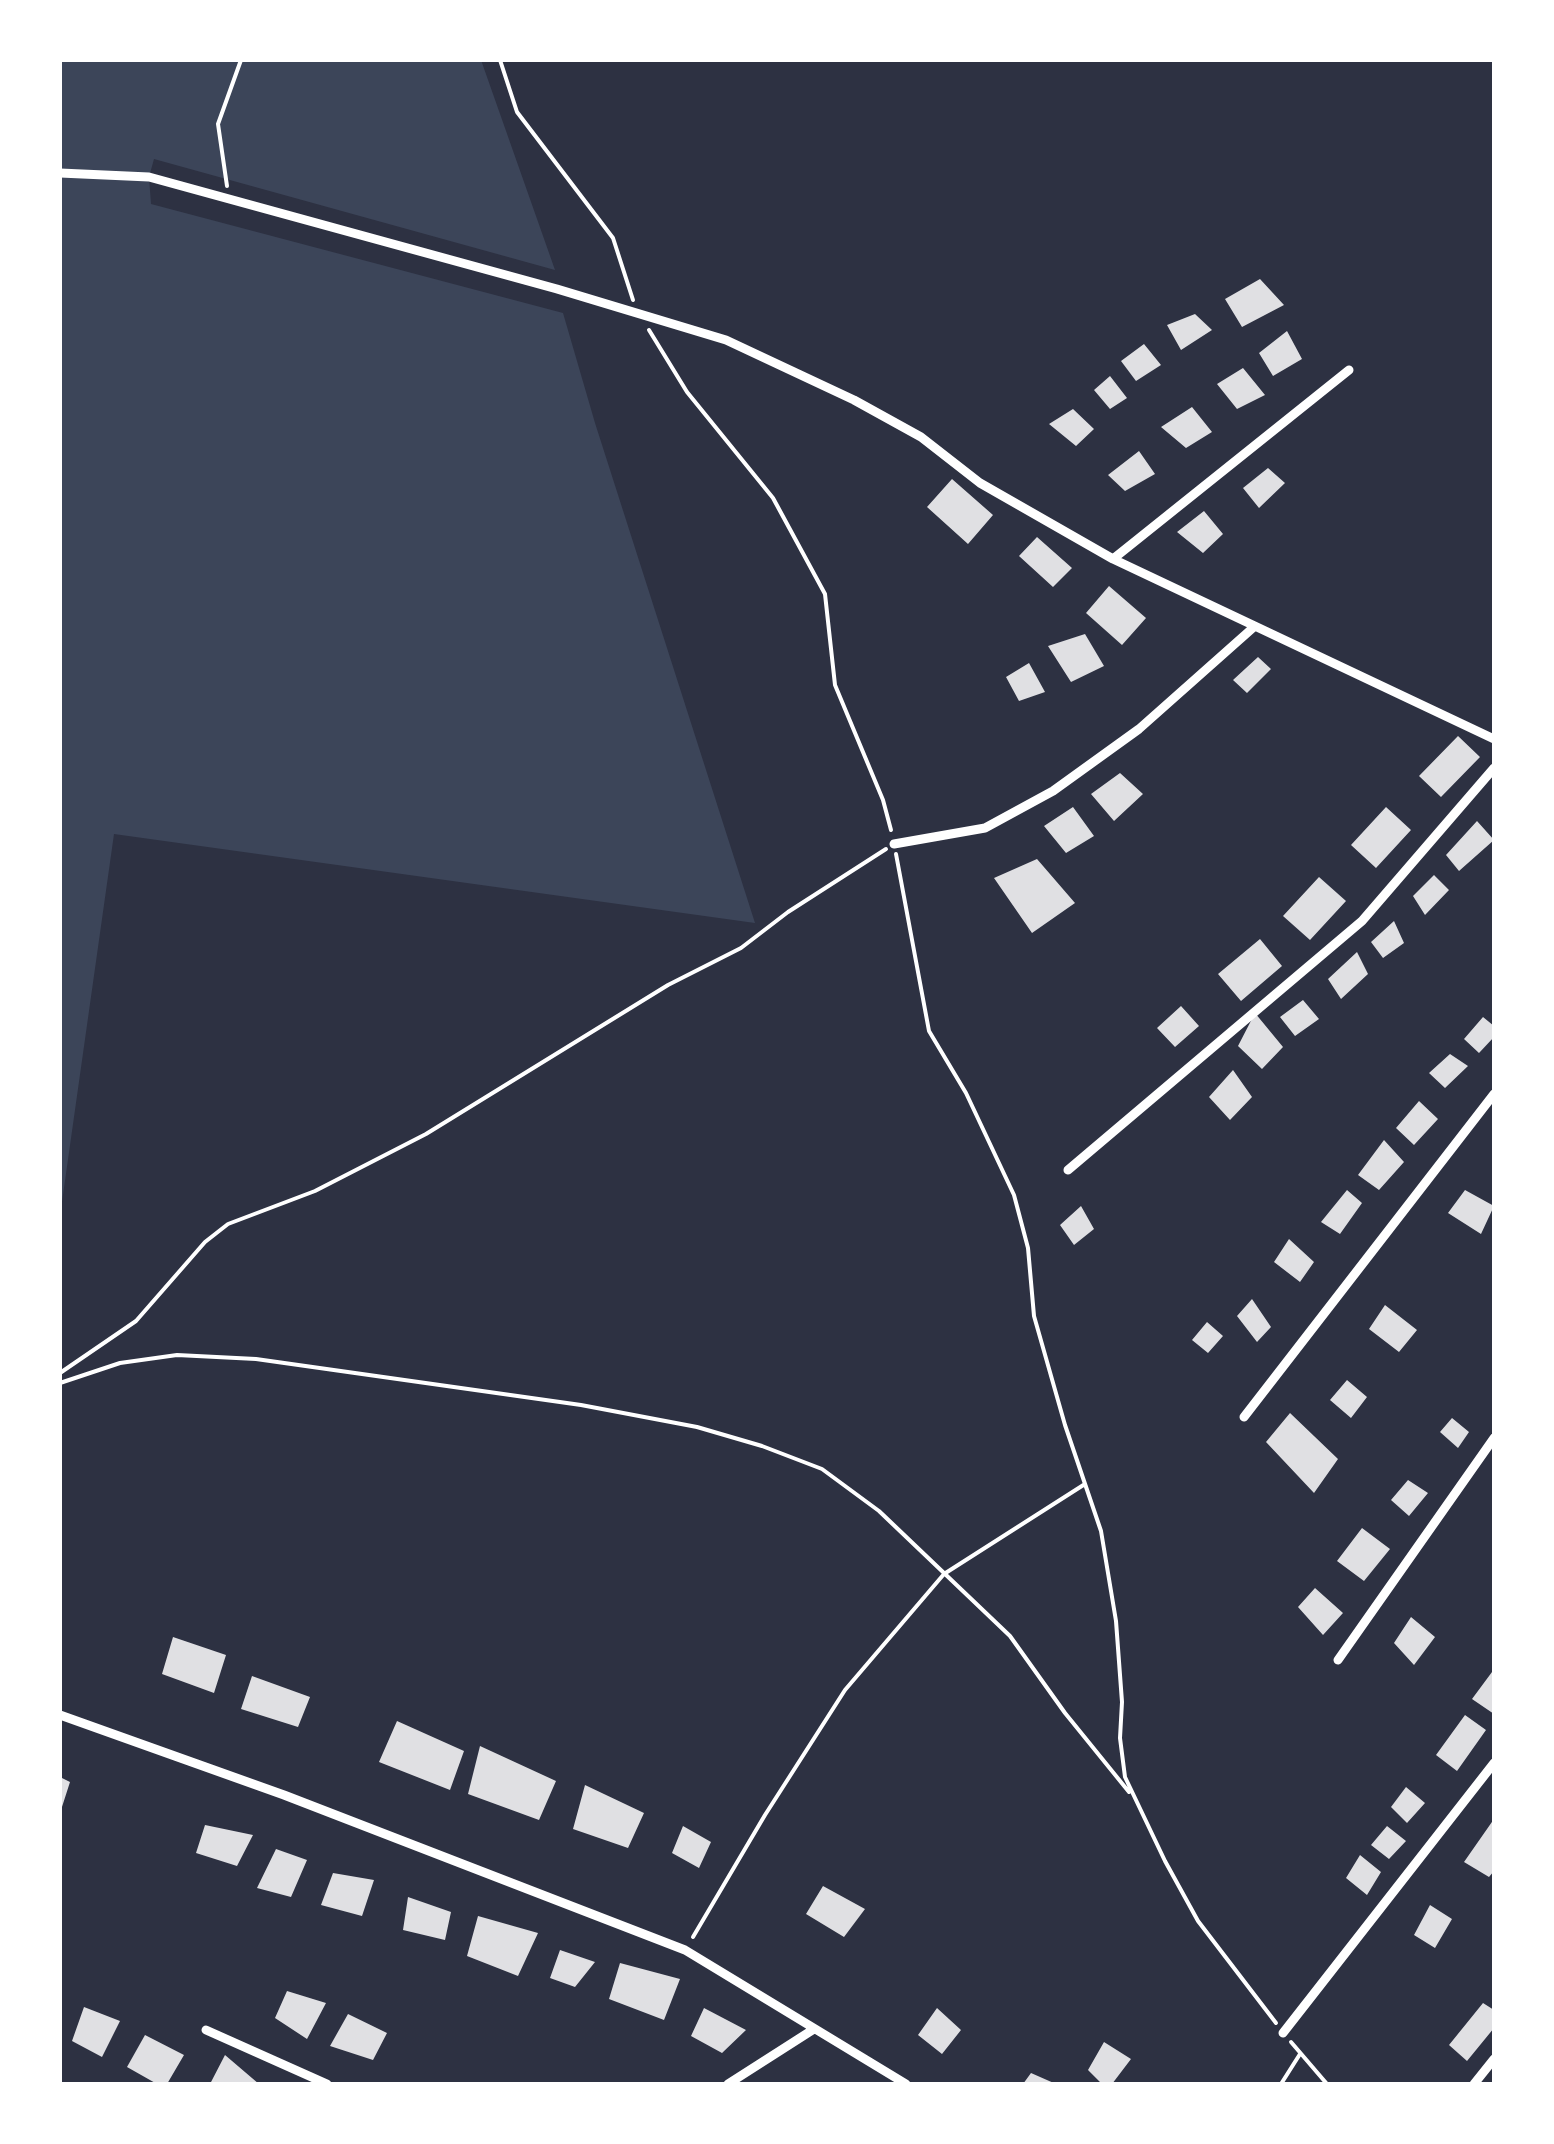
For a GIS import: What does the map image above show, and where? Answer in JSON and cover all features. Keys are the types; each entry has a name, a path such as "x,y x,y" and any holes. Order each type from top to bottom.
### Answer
{"street":[{"path":"60,173 149,178 726,340 854,400 921,437 980,483 1113,558 1494,740"},
{"path":"1113,558 1349,370"},
{"path":"894,844 985,828 1053,790 1139,729 1254,626"},
{"path":"1068,1170 1362,922 1494,768"},
{"path":"1244,1417 1494,1094"},
{"path":"1338,1660 1494,1438"},
{"path":"60,1715 284,1794 685,1950 906,2084"},
{"path":"1283,2032 1494,1763"},
{"path":"728,2084 814,2029"},
{"path":"206,2030 327,2084"},
{"path":"1474,2084 1494,2059"}],"path":[{"path":"230,199 218,124 241,60"},
{"path":"500,60 516,112 613,238 637,312 687,392 773,498 825,594 835,685 884,800 929,1031 966,1093 1014,1195 1028,1248 1034,1316 1101,1531 1116,1621 1125,1778 1198,1921 1327,2084"},
{"path":"60,1373 136,1321 205,1242 228,1224 315,1191 426,1134 635,1004 741,948 788,912 894,844"},
{"path":"60,1383 120,1362 178,1355 256,1359 581,1405 697,1426 822,1469 879,1511 1010,1636 1065,1713 1136,1800"},
{"path":"685,1950 765,1815 846,1690 944,1574 1085,1484"},
{"path":"1281,2084 1300,2053"}],"shaded area":[{"path":"60,60 481,60 555,270 154,159 149,177 151,204 563,313 755,923 114,834 60,1216"}],"building":[{"path":"1260,279 1284,305 1242,327 1225,299"},
{"path":"1195,314 1212,330 1181,350 1167,325"},
{"path":"1287,331 1302,359 1273,376 1259,353"},
{"path":"1144,344 1161,365 1136,381 1121,361"},
{"path":"1243,368 1265,395 1237,409 1217,384"},
{"path":"1110,376 1127,398 1110,409 1094,390"},
{"path":"1192,407 1212,432 1186,448 1161,427"},
{"path":"1073,409 1094,429 1076,446 1049,424"},
{"path":"1139,451 1155,474 1125,491 1108,475"},
{"path":"1268,468 1285,483 1259,508 1243,488"},
{"path":"952,479 993,515 968,544 927,507"},
{"path":"1204,511 1223,534 1203,553 1177,532"},
{"path":"1037,537 1072,568 1053,587 1019,556"},
{"path":"1109,586 1146,618 1122,645 1086,613"},
{"path":"1085,634 1104,666 1071,682 1048,646"},
{"path":"1258,657 1271,669 1247,693 1233,680"},
{"path":"1029,663 1045,692 1019,701 1006,677"},
{"path":"1458,736 1480,757 1441,797 1419,776"},
{"path":"1120,773 1143,794 1114,821 1091,794"},
{"path":"1073,807 1094,836 1066,853 1044,826"},
{"path":"1386,807 1411,830 1376,868 1351,845"},
{"path":"1477,821 1494,840 1459,871 1446,855"},
{"path":"1037,859 1075,903 1032,933 994,878"},
{"path":"1434,875 1449,890 1425,915 1413,896"},
{"path":"1319,877 1346,901 1310,940 1283,916"},
{"path":"1394,921 1404,943 1383,958 1371,942"},
{"path":"1260,939 1282,966 1241,1001 1218,974"},
{"path":"1357,952 1368,974 1341,999 1328,979"},
{"path":"1303,1000 1319,1019 1295,1036 1280,1017"},
{"path":"1181,1006 1199,1026 1175,1047 1157,1028"},
{"path":"1255,1013 1283,1047 1262,1069 1238,1046"},
{"path":"1483,1017 1494,1026 1494,1037 1479,1053 1464,1039"},
{"path":"1450,1054 1468,1066 1445,1088 1429,1073"},
{"path":"1233,1070 1252,1097 1230,1120 1209,1097"},
{"path":"1419,1101 1438,1119 1414,1145 1396,1128"},
{"path":"1384,1140 1404,1162 1379,1190 1358,1175"},
{"path":"1347,1190 1362,1203 1340,1234 1321,1222"},
{"path":"1465,1190 1494,1206 1481,1234 1448,1213"},
{"path":"1081,1206 1094,1229 1074,1245 1060,1225"},
{"path":"1289,1239 1314,1262 1300,1282 1274,1262"},
{"path":"1252,1299 1271,1327 1257,1342 1237,1316"},
{"path":"1385,1305 1417,1330 1399,1352 1369,1329"},
{"path":"1207,1322 1223,1336 1208,1353 1192,1340"},
{"path":"1347,1380 1367,1397 1351,1418 1330,1400"},
{"path":"1290,1413 1338,1459 1314,1493 1266,1442"},
{"path":"1452,1418 1469,1432 1458,1448 1440,1432"},
{"path":"1408,1480 1428,1493 1409,1516 1391,1500"},
{"path":"1362,1528 1390,1549 1364,1581 1337,1561"},
{"path":"1315,1588 1343,1613 1323,1635 1298,1607"},
{"path":"1411,1617 1435,1637 1414,1665 1394,1643"},
{"path":"173,1637 226,1655 214,1693 162,1674"},
{"path":"1494,1673 1494,1714 1472,1699"},
{"path":"252,1676 310,1697 298,1727 241,1709"},
{"path":"1465,1715 1486,1730 1457,1771 1436,1755"},
{"path":"397,1721 464,1751 450,1790 379,1762"},
{"path":"480,1746 556,1781 539,1820 468,1794"},
{"path":"60,1777 70,1782 61,1810 60,1810"},
{"path":"585,1785 644,1813 628,1848 573,1829"},
{"path":"1406,1787 1425,1803 1407,1823 1391,1807"},
{"path":"1494,1819 1494,1871 1489,1877 1464,1862"},
{"path":"205,1825 253,1835 237,1866 196,1853"},
{"path":"683,1826 711,1842 699,1868 672,1853"},
{"path":"1387,1826 1406,1841 1389,1859 1371,1845"},
{"path":"276,1849 307,1860 291,1897 257,1888"},
{"path":"1360,1855 1381,1872 1367,1895 1346,1878"},
{"path":"333,1873 374,1880 362,1916 321,1905"},
{"path":"823,1886 865,1909 844,1937 806,1914"},
{"path":"408,1897 451,1912 445,1940 403,1930"},
{"path":"1430,1905 1452,1919 1435,1948 1414,1935"},
{"path":"478,1916 538,1933 518,1976 467,1956"},
{"path":"560,1950 595,1962 575,1987 550,1978"},
{"path":"620,1963 680,1979 664,2020 609,1999"},
{"path":"287,1991 326,2003 307,2039 275,2018"},
{"path":"1483,2003 1494,2010 1494,2028 1467,2061 1449,2045"},
{"path":"84,2007 120,2021 102,2057 72,2041"},
{"path":"704,2008 746,2030 722,2053 691,2036"},
{"path":"937,2008 961,2030 942,2054 918,2035"},
{"path":"348,2014 387,2033 373,2060 330,2046"},
{"path":"145,2035 184,2055 167,2084 157,2084 127,2067"},
{"path":"1104,2042 1131,2059 1112,2084 1102,2084 1088,2070"},
{"path":"225,2055 259,2084 210,2084"},
{"path":"1031,2073 1056,2084 1023,2084"}]}
